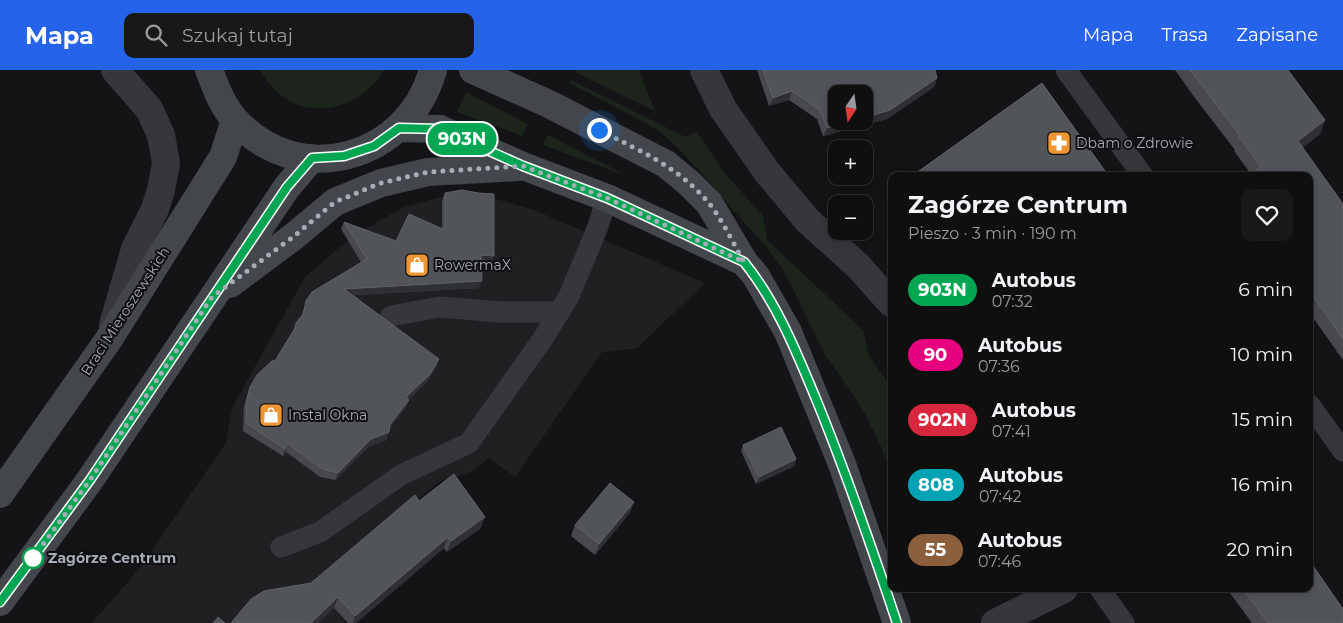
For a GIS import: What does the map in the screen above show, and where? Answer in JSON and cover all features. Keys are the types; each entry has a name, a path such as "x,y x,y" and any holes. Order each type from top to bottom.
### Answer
{"street":[{"path":"109,339 135,249 155,209 162,190 166,164 160,135 149,109 115,70"},
{"path":"210,70 218,95 235,120 257,140 283,153 312,158 344,156 374,146 399,128 414,111 426,92 433,70"},
{"path":"474,70 549,104 666,164 709,203 744,262 756,276 788,332 842,464 897,623"},
{"path":"523,70 549,104"},
{"path":"704,70 723,109 767,172 807,220 858,266 888,300"},
{"name":"Braci Mieroszewskich","path":"0,494 109,339 223,157 235,120"},
{"path":"399,128 440,129 523,166 607,198 744,262"},
{"path":"0,602 90,480 287,187 312,158"},
{"path":"212,297 293,237 335,202 381,183 428,172 523,166"},
{"path":"994,623 1058,592"}],"lane":[{"path":"1066,70 1140,172"},
{"path":"281,547 320,532 401,475 469,443 544,338 560,312 569,296 597,229 607,198"},
{"path":"391,316 440,308 498,312 560,312"},
{"path":"1313,410 1343,451"},
{"path":"1102,592 1124,623"}],"shaded area":[{"path":"260,70 384,70 375,82 352,100 338,106 309,108 295,104 282,96"},
{"path":"576,70 639,70 655,111 575,72"},
{"path":"571,80 685,137 697,132 724,172 763,216 767,240 864,331 868,354 888,383 888,464 866,416 825,355 783,270 768,249 707,179 660,132 569,83"},
{"path":"466,92 527,124 522,136 457,112"},
{"path":"548,135 629,177 543,145"},
{"path":"440,197 489,197 534,210 705,283 637,348 602,352 515,477 489,458 470,472 441,481 315,579 346,623 92,623 139,569 226,443 232,408 305,277 353,236 402,208"}],"building":[{"path":"763,70 935,70 937,78 890,110 873,115 873,85 828,85 827,128 820,110 792,91 773,98"},
{"path":"1190,70 1288,70 1325,120 1298,141 1343,204 1343,339 1313,296 1313,172 1254,172 1261,167"},
{"path":"1042,83 1105,171 1104,172 918,172"},
{"path":"462,190 494,194 494,256 481,255 482,281 344,289 439,359 430,374 406,397 409,400 390,424 389,432 371,439 338,473 323,469 288,444 285,449 246,423 247,399 250,387 257,375 273,360 275,361 303,314 306,301 312,292 367,259 344,222 396,241 409,214 445,230 445,193"},
{"path":"781,427 796,459 759,477 743,445"},
{"path":"454,474 485,517 451,541 448,537 355,616 338,597 311,623 231,623 251,599 264,591 311,583 415,495 419,501"},
{"path":"610,483 634,502 599,544 575,525"},
{"path":"1313,566 1343,609 1343,623 1268,623 1245,592 1313,592"},
{"path":"218,617 225,623 213,623"}],"bus line":[{"name":"903N","path":"0,602 90,480 287,187 312,158 344,156 374,146 399,128 440,129 523,166 607,198 744,262 756,276 788,332 842,464 897,623"}],"place":[{"name":"Dbam o Zdrowie","path":"1059,143"},
{"name":"RowermaX","path":"417,265"},
{"name":"Instal Okna","path":"271,415"},
{"name":"Zagórze Centrum","path":"33,558"}],"route":[{"path":"33,558 90,480 212,297 293,237 335,202 381,183 428,172 523,166 607,198 744,262 709,203 690,184 666,164 599,130"}]}
